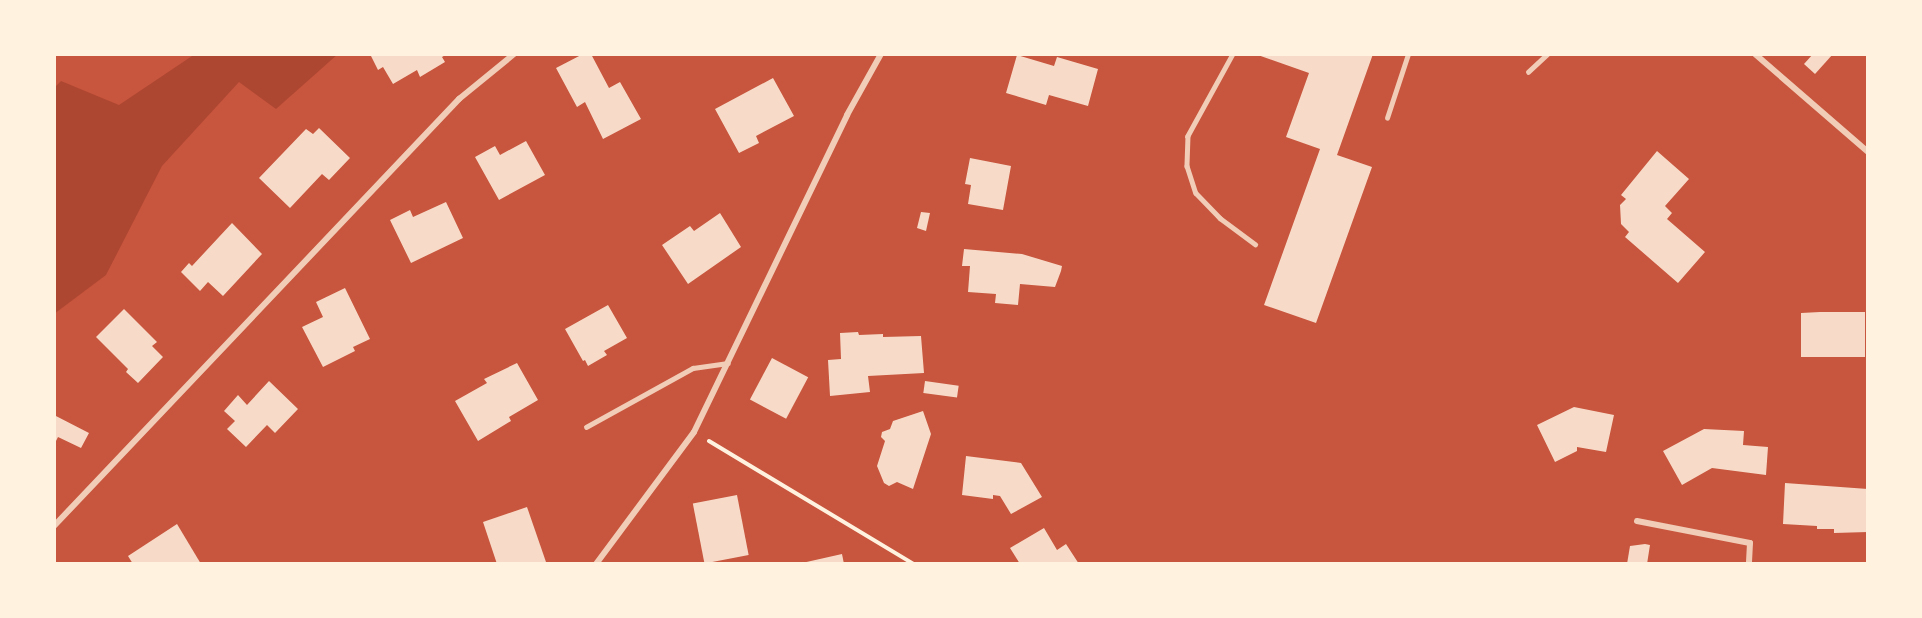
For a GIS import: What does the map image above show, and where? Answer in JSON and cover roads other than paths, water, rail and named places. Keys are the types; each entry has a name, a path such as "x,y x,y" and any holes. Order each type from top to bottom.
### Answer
{"street":[{"path":"54,526 459,99 514,54"},
{"path":"596,564 694,432 847,115 881,54"},
{"path":"1755,54 1868,152"},
{"path":"1637,520 1750,543 1749,564"}],"lane":[{"path":"1233,54 1188,136 1187,166 1196,193 1220,218 1255,244"},
{"path":"1387,118 1408,54"},
{"path":"1528,72 1547,54"},
{"path":"586,428 693,368 728,363"}]}
